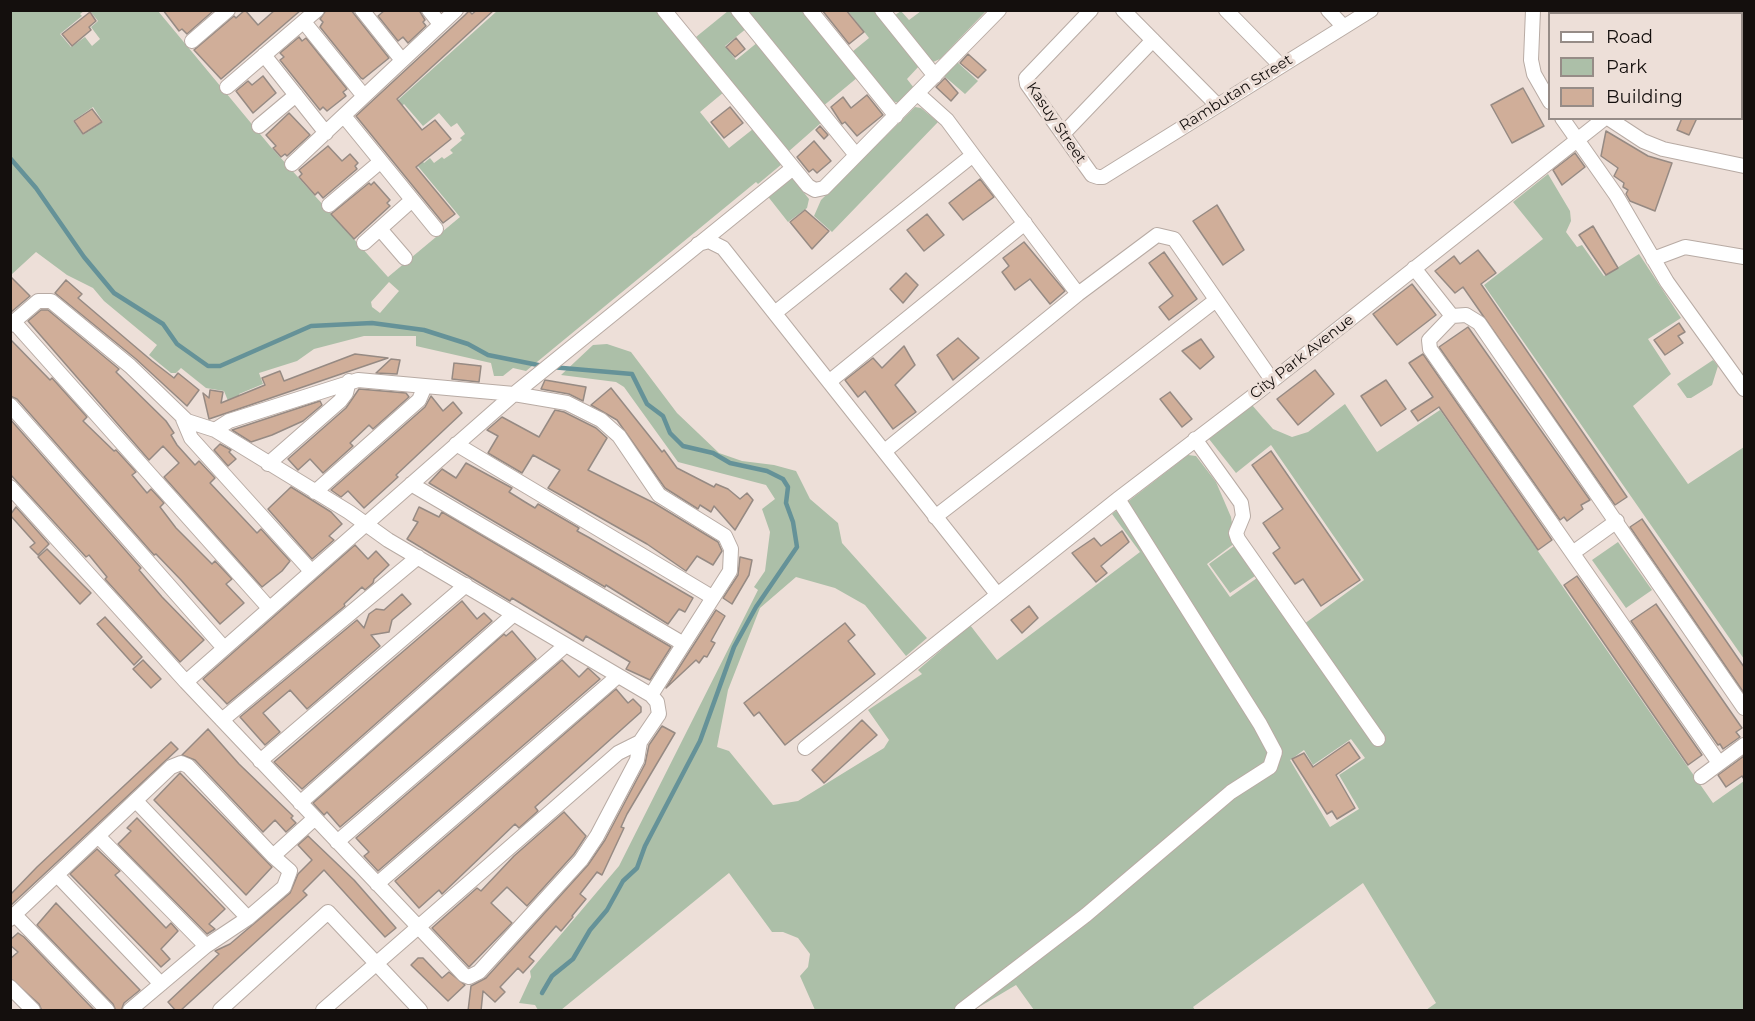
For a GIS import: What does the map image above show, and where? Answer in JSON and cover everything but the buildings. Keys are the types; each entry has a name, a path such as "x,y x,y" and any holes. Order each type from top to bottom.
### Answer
{"street":[{"path":"192,41 228,10"},
{"path":"227,87 317,10"},
{"path":"362,10 402,58"},
{"path":"429,10 440,24"},
{"path":"292,164 402,58 456,10"},
{"path":"664,10 808,186 820,190 999,10"},
{"path":"738,10 856,155"},
{"path":"810,10 896,116"},
{"path":"882,10 935,76"},
{"name":"Kasuy Street","path":"1091,10 1026,78 1027,84 1092,175 1103,177"},
{"path":"1123,10 1218,105"},
{"path":"1226,10 1280,65"},
{"path":"1328,10 1343,26"},
{"name":"Rambutan Street","path":"1103,177 1371,10"},
{"path":"1533,10 1531,60 1534,74 1548,98"},
{"path":"303,21 363,95"},
{"path":"1063,134 1153,40"},
{"path":"264,55 326,133"},
{"path":"918,94 947,120 1078,294"},
{"path":"259,126 296,95"},
{"path":"344,116 436,229"},
{"path":"1564,120 1616,195 1673,290 1744,389"},
{"name":"City Park Avenue","path":"805,748 903,673 997,594 1604,120"},
{"path":"1610,120 1643,141 1663,149 1744,166"},
{"path":"776,312 973,155"},
{"path":"329,205 380,162"},
{"path":"186,682 536,375 793,168"},
{"path":"364,243 412,200"},
{"path":"830,381 1025,223"},
{"path":"380,229 405,258"},
{"path":"886,450 1078,294 1157,235 1174,239 1272,380"},
{"path":"695,245 709,241 723,248 886,450 935,517 997,594"},
{"path":"1653,259 1685,248 1744,256"},
{"path":"1414,268 1452,316"},
{"path":"935,517 1216,300"},
{"path":"269,608 12,323 38,301 51,302 130,366 183,419 191,438 311,572"},
{"path":"1719,763 1428,345 1429,340 1452,316 1466,315 1479,323 1744,708"},
{"path":"215,430 229,421 349,381 514,394 567,403 607,423 619,436 659,495 725,536 731,549 731,567 651,695"},
{"path":"268,464 340,401 348,388 349,381"},
{"path":"315,492 419,399 425,386"},
{"path":"10,405 224,648"},
{"path":"183,419 215,430 418,557 651,695 657,702 659,714 639,742 618,753 323,1011"},
{"path":"1196,439 1241,502 1243,516 1236,533 1238,539 1378,739"},
{"path":"456,444 712,597"},
{"path":"411,484 682,643"},
{"path":"10,487 186,682 464,975 474,976 479,972 580,860 597,836 637,760 639,742"},
{"path":"962,1011 1086,915 1232,792 1270,766 1275,752 1260,724 1118,499"},
{"path":"1574,552 1617,521"},
{"path":"222,720 418,557"},
{"path":"260,761 466,585"},
{"path":"300,803 514,614"},
{"path":"337,842 566,645"},
{"path":"377,884 618,676"},
{"path":"1701,777 1744,745"},
{"path":"107,1011 13,917 171,767 181,763 188,766 273,856 289,867 285,887 248,918 206,946 130,1011"},
{"path":"135,801 248,918"},
{"path":"273,856 315,818"},
{"path":"98,836 206,946"},
{"path":"57,875 161,984"},
{"path":"220,1011 328,912 376,963 414,1009"},
{"path":"10,987 33,1011"}],"green space":[{"path":"11,11 84,11 80,14 82,16 60,34 71,47 85,37 92,46 100,39 91,27 98,21 90,11 158,11 270,146 388,277 460,217 378,118 497,11 658,11 724,92 700,112 729,148 753,129 782,164 758,184 756,182 526,371 513,368 503,376 494,376 491,363 416,346 416,336 364,336 314,349 297,361 259,373 263,384 239,394 243,404 231,408 224,391 206,388 181,368 176,373 171,373 149,355 157,345 104,301 93,288 67,275 36,252 11,275","holes":["404,104 423,126 439,113 451,127 457,123 465,134 460,138 462,140 450,150 453,153 434,163 430,158 424,163 388,119","93,107 103,122 83,135 73,121","389,282 399,291 380,313 372,307 371,302"]},
{"path":"728,11 733,11 747,28 725,46 736,60 758,42 822,122 788,152 696,37"},
{"path":"743,11 804,11 858,77 822,107"},
{"path":"848,11 876,11 920,65 907,79 914,88 899,103 892,101 852,52 869,38"},
{"path":"901,11 909,20 921,11 986,11 940,59 933,62 895,15"},
{"path":"956,61 978,81 965,94 943,75"},
{"path":"915,107 921,108 938,122 832,232 814,216 821,200"},
{"path":"1548,174 1570,211 1571,221 1566,232 1577,247 1582,245 1604,276 1639,254 1681,318 1648,339 1671,374 1633,406 1688,484 1744,447 1744,659 1484,285 1543,239 1513,202"},
{"path":"790,175 809,199 807,208 788,222 766,194"},
{"path":"607,344 631,352 677,413 719,453 742,461 774,465 796,471 810,499 838,523 842,543 927,638 906,656 865,605 835,588 796,577 760,608 728,690 717,747 729,751 773,805 798,801 884,748 889,740 868,710 922,674 918,670 970,625 997,660 1140,552 1112,514 1188,455 1196,456 1216,482 1231,517 1235,543 1207,564 1230,597 1257,578 1304,624 1364,580 1271,445 1236,473 1209,439 1252,405 1273,429 1292,437 1308,432 1345,404 1377,452 1440,410 1713,803 1744,781 1744,1010 1426,1010 1436,1003 1363,883 1193,1007 1195,1010 1034,1010 1016,985 974,1010 815,1010 800,976 808,967 810,954 798,938 783,932 772,932 729,873 561,1010 538,1010 535,1005 519,1003 531,977 530,971 619,866 758,590 754,587 765,571 770,532 762,509 775,499 766,485 678,462 624,387 616,382 561,375 593,345","holes":["1351,739 1365,758 1339,775 1359,809 1330,827 1290,760 1304,750 1313,765"]},
{"path":"1713,360 1718,366 1712,385 1691,398 1687,398 1677,384"},
{"path":"1618,542 1652,590 1626,608 1592,560"},
{"path":"1234,546 1255,576 1230,593 1209,564"}],"waterway":[{"path":"10,158 36,188 84,257 114,293 163,324 177,344 208,366 220,366 311,326 372,323 424,330 468,344 488,355 543,366"},
{"path":"542,993 552,976 573,959 590,930 607,910 623,881 637,868 645,846 700,741 734,647 756,607 797,547 793,522 786,503 788,487 783,479 767,471 730,463 713,453 683,446 670,433 663,416 647,404 632,374 551,367"}]}
